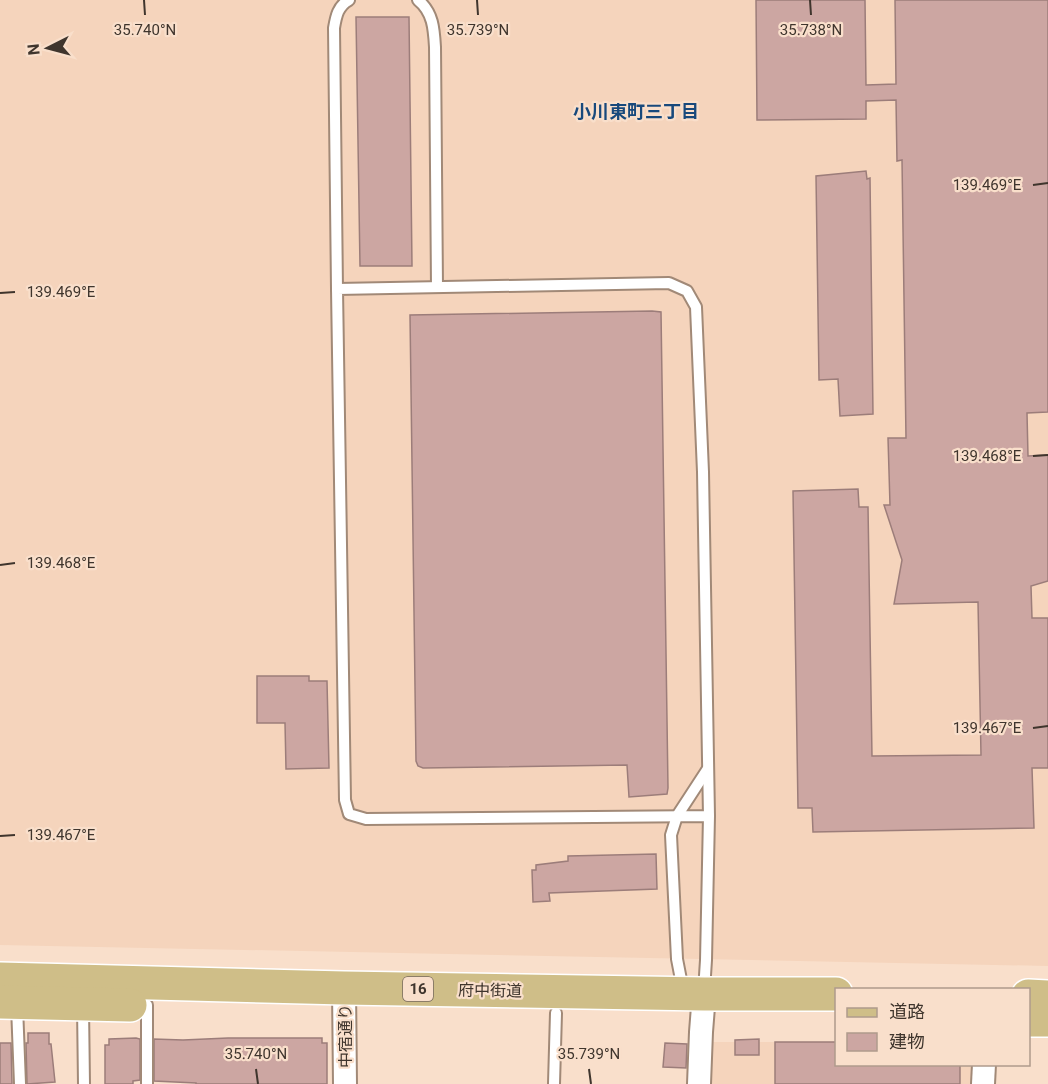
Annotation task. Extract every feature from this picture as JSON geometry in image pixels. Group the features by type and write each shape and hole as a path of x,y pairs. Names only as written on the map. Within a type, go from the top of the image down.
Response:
{"main road":[{"name":"府中街道","path":"6,995 84,1004 147,1005 345,998 556,1013 697,1009 835,994"},
{"name":"府中街道","path":"6,995 345,998 697,1009 835,1016"},
{"path":"1030,996 1048,997"},
{"path":"1030,1020 1048,1020"}],"street":[{"name":"中宿通り","path":"345,998 345,1084"},
{"path":"697,1009 699,1084"},
{"path":"983,1084 984,1066"}],"lane":[{"path":"349,0 336,14 334,28 345,800 349,814 366,819 709,816"},
{"path":"418,0 429,13 434,25 437,287"},
{"path":"337,289 669,283 687,291 696,306 703,472 709,816 706,960 697,1009"},
{"path":"697,1009 677,959 671,835 677,816 707,770"},
{"path":"6,995 20,1084"},
{"path":"84,1004 84,1084"},
{"path":"147,1005 147,1084"},
{"path":"554,1084 556,1013"}],"shaded area":[{"path":"0,0 1048,0 1048,966 0,945"},
{"path":"709,1042 835,1042 835,1066 976,1066 975,1084 707,1084"}],"building":[{"path":"756,0 865,0 866,85 896,84 895,0 1048,0 1048,412 1027,413 1028,456 1048,455 1048,581 1031,586 1032,618 1048,618 1048,768 1032,768 1034,828 813,832 812,808 798,808 793,491 858,489 859,507 868,507 872,756 981,755 978,602 894,604 902,560 884,505 890,505 888,438 906,438 902,160 897,161 896,100 866,101 866,119 757,120"},
{"path":"356,17 409,17 412,266 360,266"},
{"path":"866,171 867,179 870,178 873,414 840,416 838,379 819,380 816,176"},
{"path":"661,312 667,794 629,797 627,765 423,768 418,766 416,761 410,315"},
{"path":"257,676 309,676 309,681 327,681 329,768 286,769 285,723 257,723"},
{"path":"656,854 657,889 549,893 550,901 533,902 532,870 536,870 536,865 568,861 568,856"},
{"path":"28,1033 49,1033 55,1082 27,1084 26,1043 28,1043"},
{"path":"322,1038 322,1043 327,1043 327,1084 196,1084 154,1081 154,1039"},
{"path":"109,1039 140,1039 140,1080 133,1081 133,1084 105,1084 105,1045 109,1045"},
{"path":"759,1039 759,1055 735,1055 735,1040"},
{"path":"775,1042 835,1042 835,1066 960,1066 960,1084 775,1084"},
{"path":"0,1043 11,1043 12,1084 0,1084"},
{"path":"665,1043 687,1044 686,1068 663,1067"}],"district":[{"name":"小川東町三丁目","path":"636,112"}]}
